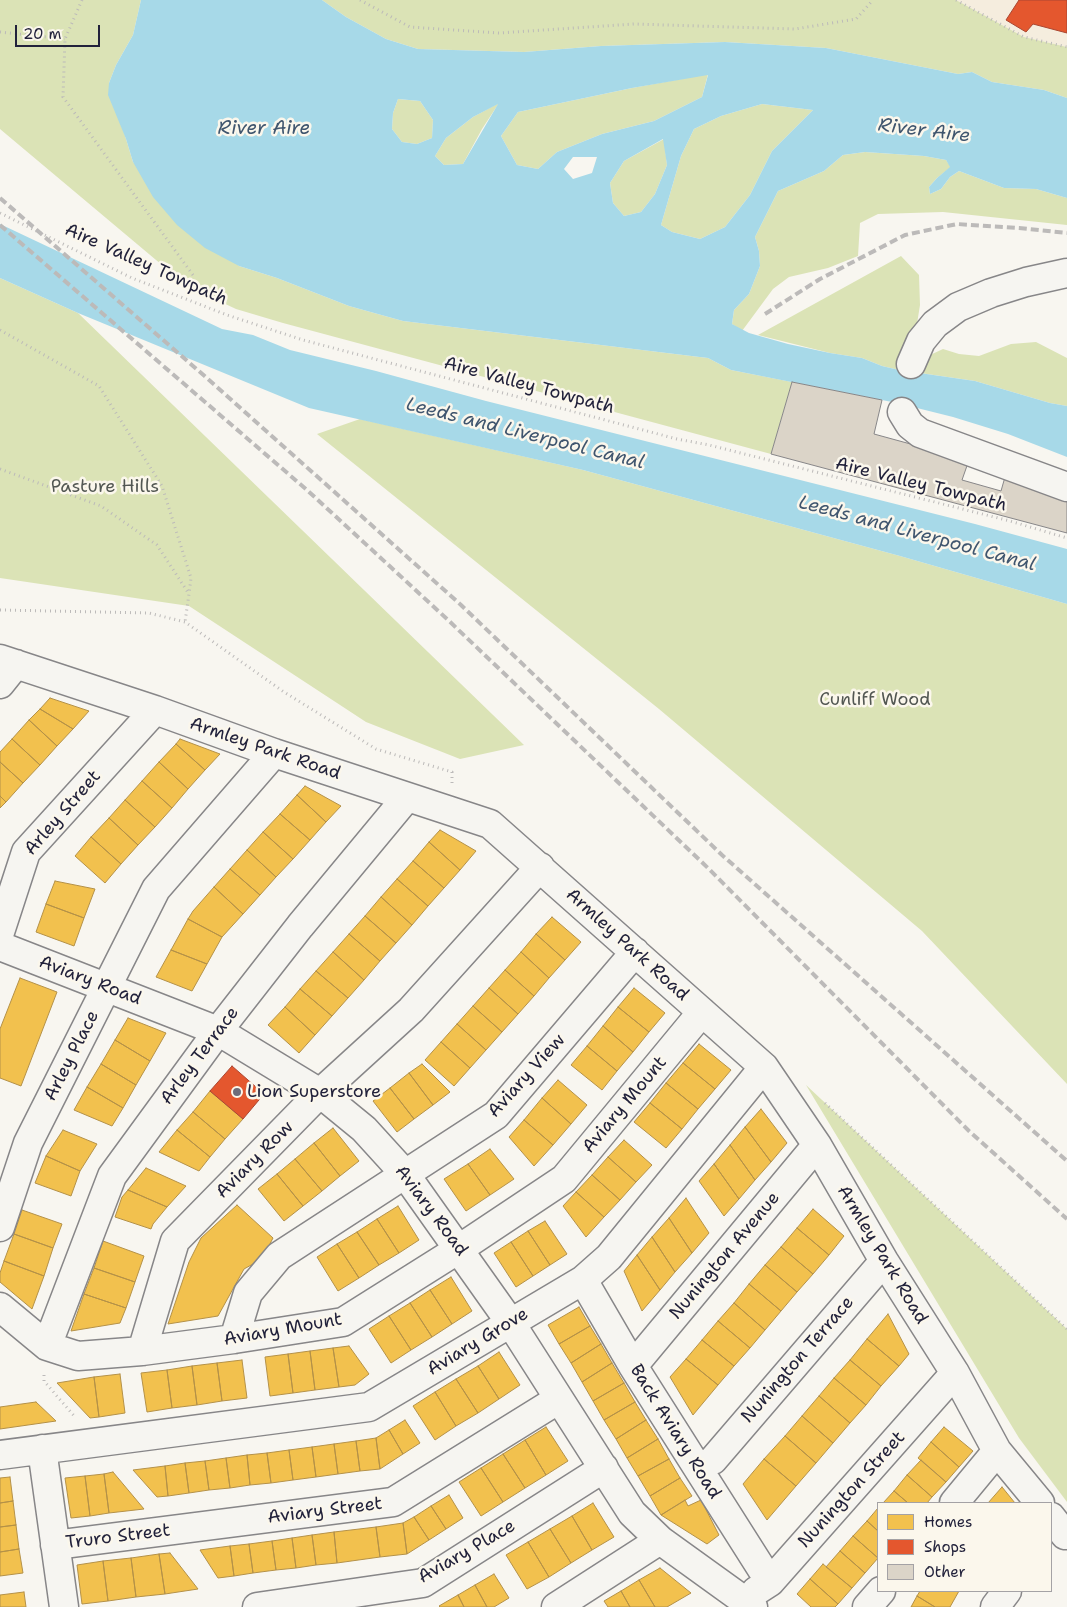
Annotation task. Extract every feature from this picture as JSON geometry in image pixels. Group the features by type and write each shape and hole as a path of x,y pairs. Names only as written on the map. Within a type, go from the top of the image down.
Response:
{"street":[{"path":"911,364 921,341 935,324 958,307 991,293 1026,282 1067,273"},
{"path":"902,412 910,425 920,432 1067,487"},
{"name":"Armley Park Road","path":"5,669 154,710 274,753 490,824 764,1067 817,1145 884,1261 955,1373 998,1452 1039,1502"},
{"name":"Arley Street","path":"0,932 26,852 154,710"},
{"name":"Arley Place","path":"0,1227 28,1143 156,888 274,753"},
{"name":"Arley Terrace","path":"47,1346 112,1176 218,1031 300,926 406,797"},
{"name":"Aviary Row","path":"142,1351 175,1241 320,1093 411,1010 540,867"},
{"name":"Aviary Road","path":"0,946 107,986 218,1031 320,1093 364,1129 405,1174 510,1322 632,1513 660,1540 742,1604"},
{"name":"Aviary View","path":"234,1339 248,1293 279,1256 496,1115 635,952"},
{"name":"Aviary Mount","path":"0,1307 47,1346 78,1356 142,1351 343,1322 459,1249 564,1179 702,1012"},
{"name":"Aviary Grove","path":"0,1455 369,1408 583,1280 609,1257 764,1067"},
{"name":"Nunington Avenue","path":"633,1366 817,1145"},
{"name":"Nunington Terrace","path":"713,1460 884,1261"},
{"name":"Back Aviary Road","path":"583,1280 633,1366 770,1582"},
{"name":"Nunington Street","path":"742,1604 770,1582 955,1373"},
{"name":"Aviary Street","path":"182,1530 393,1502 559,1399"},
{"path":"42,1449 64,1607"},
{"path":"955,1502 998,1452"},
{"name":"Aviary Place","path":"257,1607 423,1583 604,1468"},
{"name":"Truro Street","path":"55,1545 182,1530"},
{"path":"556,1607 660,1540"},
{"path":"867,1607 880,1592"},
{"path":"995,1607 1006,1592"}],"path":[{"path":"82,0 65,39 64,97 193,275"},
{"path":"360,0 410,27 499,33 634,24 795,29 856,19 872,0"},
{"path":"956,0 1024,37 1067,47"},
{"path":"0,32 65,39"},
{"name":"Aire Valley Towpath","path":"0,213 132,278 227,315 303,340 677,439 906,495 1067,538"},
{"path":"0,330 99,386 162,486 191,578 184,622"},
{"path":"0,469 101,506 157,545 189,594"},
{"path":"0,610 149,614 184,622 284,692 376,749 452,772 453,811"},
{"path":"820,1098 1067,1329"},
{"path":"47,1346 44,1381 96,1442"}],"shaded area":[{"path":"956,0 1067,0 1067,47 1024,37"}],"green space":[{"path":"0,0 141,0 133,35 116,65 109,83 133,162 239,266 277,278 349,306 403,321 708,358 731,370 792,382 771,454 283,323 236,309 187,286 0,129"},
{"path":"322,0 956,0 1024,37 1067,47 1067,98 1044,90 992,82 972,72 958,74 826,48 725,42 601,46 524,52 418,49 386,39 346,17"},
{"path":"708,74 702,97 654,121 602,134 557,152 538,169 517,165 501,136 518,112"},
{"path":"398,99 420,101 433,120 432,138 417,144 402,142 392,129 393,113"},
{"path":"499,103 463,164 444,165 435,156 446,138 473,117"},
{"path":"762,104 813,110 772,151 750,195 725,227 700,239 672,232 661,225 681,156 694,129 721,116"},
{"path":"664,139 667,165 655,194 641,212 624,216 613,203 610,183 624,161"},
{"path":"865,152 924,156 946,160 951,167 929,187 930,194 941,189 950,177 959,171 1004,188 1036,189 1067,198 1067,225 943,212 878,214 860,223 858,256 828,268 789,277 773,289 742,331 732,324 734,310 749,294 760,266 759,251 755,237 778,191 824,171 843,155"},
{"path":"901,256 919,275 920,305 916,330 899,370 862,358 830,353 758,335"},
{"name":"Pasture Hills","path":"0,278 78,313 524,745 460,759 366,722 189,606 0,578"},
{"path":"1036,342 1067,358 1067,406 1050,403 975,381 920,373 928,356 943,349 959,354 979,356 1011,344"},
{"name":"Cunliff Wood","path":"360,419 583,470 900,556 1067,604 1067,1084 922,931 659,709 317,434"},
{"path":"806,1085 1067,1329 1067,1502 1019,1438"}],"water":[{"name":"River Aire","path":"141,0 322,0 346,17 386,39 418,49 524,52 601,46 725,42 826,48 958,74 972,72 992,82 1044,90 1067,98 1067,198 1036,189 1004,188 959,171 950,177 941,189 930,194 929,187 950,167 946,160 924,156 865,152 843,155 824,171 778,191 755,237 759,251 760,266 749,294 734,310 732,324 749,333 788,344 862,358 899,370 975,381 1050,403 1067,406 1067,457 1008,434 953,417 897,403 731,370 708,358 403,321 349,306 277,278 239,266 205,248 177,225 153,197 133,162 108,95 109,83 116,65 133,35","holes":["708,75 702,97 654,121 602,134 557,152 538,169 517,165 501,136 518,112 632,88","398,99 420,101 433,120 432,138 417,144 402,142 392,129 393,113","498,104 463,164 444,165 435,156 446,138 473,117","762,104 813,110 772,151 750,195 725,227 700,239 672,232 661,225 681,156 694,129 721,116","663,139 667,165 655,194 641,212 624,216 613,203 610,183 624,161","573,157 597,157 592,173 573,179 564,169"]},
{"name":"Leeds and Liverpool Canal","path":"0,224 222,329 253,335 290,350 1067,549 1067,604 900,556 583,470 309,408 78,313 0,278"}],"building: Homes":[{"path":"50,698 89,711 73,729 40,709"},
{"path":"40,709 73,729 57,746 29,720"},
{"path":"29,720 57,746 40,765 12,739"},
{"path":"12,739 40,765 23,783 0,762 0,752"},
{"path":"180,739 220,754 205,770 176,744"},
{"path":"176,744 205,770 188,789 159,762"},
{"path":"0,762 23,783 6,802 0,796"},
{"path":"159,762 188,789 172,808 142,781"},
{"path":"142,781 172,808 155,827 125,800"},
{"path":"305,786 341,806 326,822 297,795"},
{"path":"297,795 326,822 310,840 280,814"},
{"path":"0,796 6,802 0,808"},
{"path":"125,800 155,827 138,845 109,818"},
{"path":"280,814 310,840 293,859 263,832"},
{"path":"109,818 138,845 121,864 91,837"},
{"path":"440,830 476,851 460,870 429,842"},
{"path":"263,832 293,859 276,877 247,850"},
{"path":"91,837 121,864 105,883 75,856"},
{"path":"429,842 460,870 444,888 413,861"},
{"path":"247,850 276,877 260,895 230,869"},
{"path":"413,861 444,888 428,906 397,879"},
{"path":"230,869 260,895 243,914 214,887"},
{"path":"397,879 428,906 412,925 381,897"},
{"path":"55,881 95,889 84,918 46,904"},
{"path":"214,887 243,914 222,937 188,919"},
{"path":"381,897 412,925 396,943 365,916"},
{"path":"46,904 84,918 74,946 36,932"},
{"path":"365,916 396,943 380,961 349,934"},
{"path":"552,917 581,942 565,960 536,934"},
{"path":"188,919 222,937 207,964 171,950"},
{"path":"349,934 380,961 364,980 333,952"},
{"path":"536,934 565,960 549,978 521,952"},
{"path":"171,950 207,964 192,991 156,977"},
{"path":"333,952 364,980 348,998 316,971"},
{"path":"521,952 549,978 534,996 505,970"},
{"path":"505,970 534,996 518,1014 489,988"},
{"path":"316,971 348,998 332,1016 300,989"},
{"path":"20,978 57,992 21,1086 0,1078 0,1029"},
{"path":"489,988 518,1014 502,1032 473,1006"},
{"path":"634,988 665,1013 649,1032 618,1007"},
{"path":"300,989 332,1016 315,1035 285,1007"},
{"path":"473,1006 502,1032 486,1050 457,1024"},
{"path":"285,1007 315,1035 299,1053 268,1025"},
{"path":"618,1007 649,1032 633,1052 603,1026"},
{"path":"128,1018 166,1033 150,1061 115,1040"},
{"path":"457,1024 486,1050 470,1068 441,1042"},
{"path":"603,1026 633,1052 617,1071 587,1046"},
{"path":"115,1040 150,1061 136,1085 101,1064"},
{"path":"441,1042 470,1068 454,1086 425,1060"},
{"path":"699,1044 731,1070 715,1089 683,1063"},
{"path":"587,1046 617,1071 602,1090 571,1065"},
{"path":"683,1063 715,1089 698,1109 666,1083"},
{"path":"101,1064 136,1085 123,1108 87,1087"},
{"path":"422,1064 450,1092 433,1105 409,1073"},
{"path":"409,1073 433,1105 414,1119 390,1088"},
{"path":"558,1080 587,1105 571,1124 542,1098"},
{"path":"666,1083 698,1109 682,1129 650,1103"},
{"path":"87,1087 123,1108 112,1126 74,1110"},
{"path":"390,1088 414,1119 397,1132 373,1101"},
{"path":"210,1091 243,1119 225,1139 193,1112"},
{"path":"542,1098 571,1124 553,1145 524,1120"},
{"path":"650,1103 682,1129 666,1148 634,1122"},
{"path":"761,1109 787,1143 771,1162 745,1127"},
{"path":"193,1112 225,1139 210,1157 177,1130"},
{"path":"524,1120 553,1145 534,1166 509,1137"},
{"path":"745,1127 771,1162 755,1180 730,1145"},
{"path":"333,1128 359,1161 340,1176 314,1143"},
{"path":"63,1130 97,1144 80,1171 46,1156"},
{"path":"177,1130 210,1157 199,1171 159,1152"},
{"path":"624,1140 652,1165 636,1182 608,1157"},
{"path":"314,1143 340,1176 322,1191 295,1159"},
{"path":"730,1145 755,1180 739,1199 714,1164"},
{"path":"490,1149 514,1179 490,1195 468,1164"},
{"path":"46,1156 80,1171 71,1196 35,1183"},
{"path":"608,1157 636,1182 620,1200 592,1175"},
{"path":"295,1159 322,1191 303,1206 277,1174"},
{"path":"468,1164 490,1195 466,1211 444,1179"},
{"path":"714,1164 739,1199 724,1216 699,1181"},
{"path":"146,1168 186,1186 167,1207 128,1190"},
{"path":"277,1174 303,1206 284,1221 258,1189"},
{"path":"592,1175 620,1200 604,1217 576,1192"},
{"path":"128,1190 167,1207 151,1229 115,1217 122,1197"},
{"path":"576,1192 604,1217 586,1237 563,1206"},
{"path":"686,1198 709,1233 692,1253 669,1218"},
{"path":"237,1205 273,1238 262,1259 244,1269 218,1316 168,1324 189,1262 201,1238"},
{"path":"398,1206 419,1240 399,1253 377,1219"},
{"path":"813,1209 844,1236 829,1255 797,1228"},
{"path":"22,1210 62,1224 53,1248 14,1234"},
{"path":"669,1218 692,1253 675,1272 652,1237"},
{"path":"377,1219 399,1253 379,1265 357,1232"},
{"path":"545,1221 567,1254 550,1265 528,1231"},
{"path":"797,1228 829,1255 813,1274 781,1247"},
{"path":"528,1231 550,1265 533,1276 511,1242"},
{"path":"357,1232 379,1265 359,1278 337,1244"},
{"path":"14,1234 53,1248 44,1276 4,1261"},
{"path":"652,1237 675,1272 660,1290 637,1255"},
{"path":"103,1241 144,1256 135,1282 94,1268"},
{"path":"511,1242 533,1276 516,1287 494,1253"},
{"path":"337,1244 359,1278 338,1291 317,1257"},
{"path":"781,1247 813,1274 797,1292 765,1265"},
{"path":"637,1255 660,1290 642,1311 624,1271"},
{"path":"4,1261 44,1276 32,1309 0,1282 0,1273"},
{"path":"765,1265 797,1292 781,1311 749,1284"},
{"path":"94,1268 135,1282 126,1308 84,1294"},
{"path":"451,1277 472,1311 452,1324 430,1290"},
{"path":"749,1284 781,1311 765,1330 734,1303"},
{"path":"430,1290 452,1324 432,1337 410,1303"},
{"path":"84,1294 126,1308 120,1323 71,1331"},
{"path":"410,1303 432,1337 411,1350 389,1316"},
{"path":"734,1303 765,1330 750,1348 718,1321"},
{"path":"579,1307 590,1326 559,1344 548,1325"},
{"path":"888,1314 909,1354 899,1366 867,1339"},
{"path":"389,1316 411,1350 391,1363 369,1329"},
{"path":"718,1321 750,1348 734,1366 702,1340"},
{"path":"590,1326 601,1344 571,1363 559,1344"},
{"path":"867,1339 899,1366 881,1386 850,1360"},
{"path":"702,1340 734,1366 718,1385 686,1359"},
{"path":"601,1344 612,1363 582,1382 571,1363"},
{"path":"349,1346 369,1374 355,1385 339,1387 333,1348"},
{"path":"333,1348 339,1387 315,1390 310,1351"},
{"path":"310,1351 315,1390 293,1393 288,1354"},
{"path":"499,1352 520,1385 499,1399 478,1366"},
{"path":"288,1354 293,1393 270,1396 265,1357"},
{"path":"686,1359 718,1385 693,1415 670,1377"},
{"path":"242,1360 247,1398 222,1401 217,1363"},
{"path":"850,1360 881,1386 866,1405 834,1378"},
{"path":"217,1363 222,1401 197,1405 192,1366"},
{"path":"612,1363 624,1383 593,1401 582,1382"},
{"path":"192,1366 197,1405 172,1408 167,1370"},
{"path":"478,1366 499,1399 478,1413 456,1379"},
{"path":"167,1370 172,1408 147,1412 141,1373"},
{"path":"120,1374 125,1413 99,1417 94,1377"},
{"path":"94,1377 99,1417 90,1418 57,1383"},
{"path":"834,1378 866,1405 850,1423 819,1396"},
{"path":"456,1379 478,1413 456,1426 435,1392"},
{"path":"624,1383 635,1402 604,1420 593,1401"},
{"path":"435,1392 456,1426 435,1440 413,1406"},
{"path":"819,1396 850,1423 833,1443 802,1416"},
{"path":"36,1402 56,1421 0,1429 0,1407"},
{"path":"635,1402 646,1420 616,1439 604,1420"},
{"path":"802,1416 833,1443 816,1463 785,1436"},
{"path":"405,1420 420,1443 403,1454 389,1430"},
{"path":"646,1420 658,1439 627,1458 616,1439"},
{"path":"546,1427 568,1461 546,1475 525,1440"},
{"path":"944,1427 973,1451 959,1467 931,1442"},
{"path":"389,1430 403,1454 380,1469 376,1438"},
{"path":"785,1436 816,1463 796,1486 764,1459"},
{"path":"376,1438 380,1469 360,1471 356,1441"},
{"path":"658,1439 669,1459 638,1476 627,1458"},
{"path":"525,1440 546,1475 525,1488 503,1454"},
{"path":"356,1441 360,1471 338,1474 334,1444"},
{"path":"931,1442 959,1467 946,1482 918,1458"},
{"path":"334,1444 338,1474 316,1477 312,1447"},
{"path":"312,1447 316,1477 293,1480 289,1450"},
{"path":"289,1450 293,1480 271,1483 267,1453"},
{"path":"267,1453 271,1483 250,1485 247,1455"},
{"path":"503,1454 525,1488 503,1502 481,1468"},
{"path":"247,1455 250,1485 230,1488 226,1458"},
{"path":"226,1458 230,1488 209,1490 205,1461"},
{"path":"669,1459 680,1478 650,1496 638,1476"},
{"path":"764,1459 796,1486 767,1520 743,1484"},
{"path":"921,1460 946,1482 932,1497 907,1475"},
{"path":"205,1461 209,1490 189,1493 185,1463"},
{"path":"185,1463 189,1493 168,1496 165,1466"},
{"path":"165,1466 168,1496 157,1497 133,1470"},
{"path":"481,1468 503,1502 481,1516 459,1482"},
{"path":"113,1472 144,1509 109,1513 104,1474"},
{"path":"104,1474 109,1513 90,1516 85,1476"},
{"path":"907,1475 932,1497 928,1502 907,1502 894,1491"},
{"path":"85,1476 90,1516 71,1518 65,1478"},
{"path":"10,1477 13,1501 0,1503 0,1478"},
{"path":"680,1478 692,1496 661,1515 650,1496"},
{"path":"1002,1487 1014,1502 989,1502"},
{"path":"894,1491 907,1502 884,1502"},
{"path":"449,1495 463,1518 446,1529 431,1506"},
{"path":"685,1500 688,1506 701,1500 719,1535 707,1544 661,1515"},
{"path":"13,1501 16,1525 0,1527 0,1503"},
{"path":"593,1503 614,1537 592,1550 572,1516"},
{"path":"431,1506 446,1529 429,1540 414,1517"},
{"path":"877,1509 877,1530 867,1521"},
{"path":"572,1516 592,1550 571,1563 550,1529"},
{"path":"414,1517 429,1540 407,1554 403,1523"},
{"path":"867,1521 877,1530 877,1557 853,1536"},
{"path":"403,1523 407,1554 380,1557 376,1527"},
{"path":"16,1525 19,1549 0,1552 0,1527"},
{"path":"376,1527 380,1557 337,1563 334,1532"},
{"path":"550,1529 571,1563 549,1577 528,1542"},
{"path":"334,1532 337,1563 316,1565 312,1535"},
{"path":"312,1535 316,1565 296,1568 292,1538"},
{"path":"853,1536 877,1559 865,1573 840,1551"},
{"path":"292,1538 296,1568 276,1570 272,1541"},
{"path":"272,1541 276,1570 253,1573 249,1544"},
{"path":"528,1542 549,1577 527,1589 506,1555"},
{"path":"249,1544 253,1573 234,1576 230,1546"},
{"path":"230,1546 234,1576 218,1578 200,1550"},
{"path":"19,1549 23,1573 0,1576 0,1552"},
{"path":"840,1551 865,1573 852,1588 826,1567"},
{"path":"170,1553 198,1589 165,1594 159,1554"},
{"path":"159,1554 165,1594 136,1597 131,1558"},
{"path":"131,1558 136,1597 108,1601 103,1561"},
{"path":"103,1561 108,1601 82,1604 77,1565"},
{"path":"823,1564 852,1588 838,1604 810,1579"},
{"path":"660,1568 691,1593 667,1607 655,1607 639,1580"},
{"path":"494,1574 509,1598 494,1607 487,1607 475,1585"},
{"path":"810,1579 838,1604 835,1607 811,1607 797,1594"},
{"path":"639,1580 655,1607 630,1607 621,1591"},
{"path":"475,1585 487,1607 464,1607 458,1595"},
{"path":"621,1591 630,1607 608,1607 604,1601"},
{"path":"24,1592 26,1607 0,1607 0,1595"},
{"path":"919,1592 958,1592 950,1607 935,1607 917,1596"},
{"path":"458,1595 464,1607 439,1606"},
{"path":"917,1596 935,1607 911,1607"}],"building: Shops":[{"path":"1019,0 1067,0 1067,33 1033,24 1026,32 1006,20"},
{"name":"Lion Superstore","path":"232,1066 264,1094 243,1119 210,1091"}],"building: Other":[{"path":"792,382 882,400 874,434 969,460 962,480 1001,491 1005,477 1067,499 1067,533 771,454"}],"railway":[{"path":"0,198 208,379 461,605 722,855 1067,1161"},
{"path":"765,314 820,279 905,235 957,224 1067,233"},
{"path":"0,225 307,490 447,619 709,869 969,1131 1067,1219"}],"place":[{"name":"Lion Superstore","path":"237,1092"}]}
